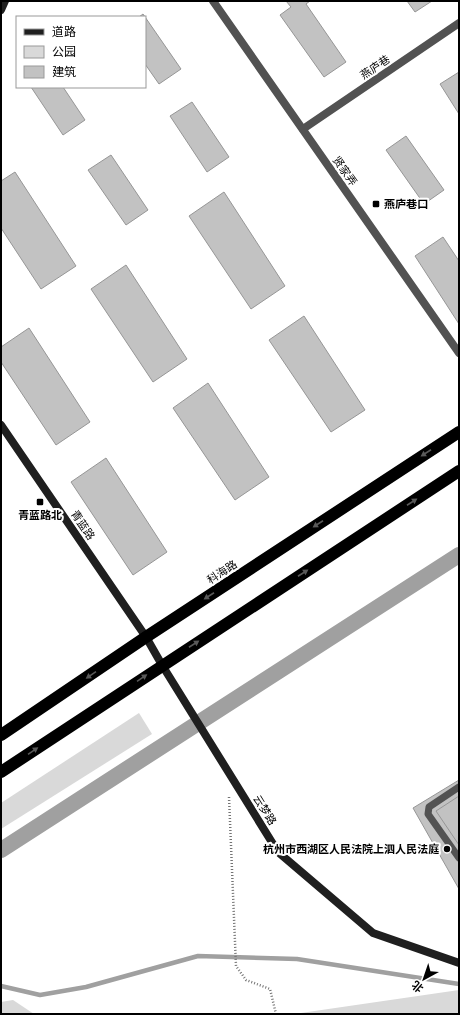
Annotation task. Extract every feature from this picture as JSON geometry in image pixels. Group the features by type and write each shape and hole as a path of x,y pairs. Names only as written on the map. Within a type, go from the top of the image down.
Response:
{"highway":[{"name":"科海路","path":"1,735 146,637 459,432"},
{"path":"1,772 459,471"}],"street":[{"path":"1,10 5,1"},
{"name":"贤家弄","path":"213,1 459,353"},
{"name":"燕庐巷","path":"303,129 459,23"},
{"name":"青蓝路","path":"1,425 146,637"},
{"name":"云梦路","path":"146,637 180,695 278,852 373,933 459,962"}],"lane":[{"path":"459,787 429,807 428,814 459,858"}],"path":[{"path":"229,793 236,966 246,980 270,989 276,1014"}],"green space":[{"path":"139,713 152,734 1,829 1,803"},
{"path":"459,990 459,1014 294,1014"},
{"path":"13,1000 34,1014 1,1014 1,1002"}],"building":[{"path":"286,1 310,1 306,4 346,62 324,77 280,15 291,7"},
{"path":"407,1 432,1 415,12"},
{"path":"146,18 181,69 159,84 146,65"},
{"path":"459,72 459,114 440,84"},
{"path":"32,88 64,88 85,120 63,135"},
{"path":"192,102 229,157 207,172 170,116"},
{"path":"406,136 444,190 424,204 386,150"},
{"path":"111,155 148,210 126,225 88,170"},
{"path":"15,172 76,266 41,289 1,228 1,181"},
{"path":"224,192 285,286 251,309 189,216"},
{"path":"443,237 459,261 459,324 415,256"},
{"path":"126,265 187,359 153,382 91,289"},
{"path":"304,316 365,410 331,432 269,340"},
{"path":"29,328 90,422 56,445 1,362 1,347"},
{"path":"208,383 269,477 235,500 173,408"},
{"path":"106,458 167,552 133,575 71,482"},
{"name":"杭州市西湖区人民法院上泗人民法庭","path":"459,780 459,889 413,808"},
{"path":"459,796 459,845 436,811"}],"waterway":[{"path":"1,850 459,555"},
{"path":"1,986 40,995 86,987 198,956 297,959 459,984"}],"place":[{"name":"燕庐巷口","path":"376,204"},
{"name":"青蓝路北","path":"40,502"},
{"name":"杭州市西湖区人民法院上泗人民法庭","path":"447,849"}]}
